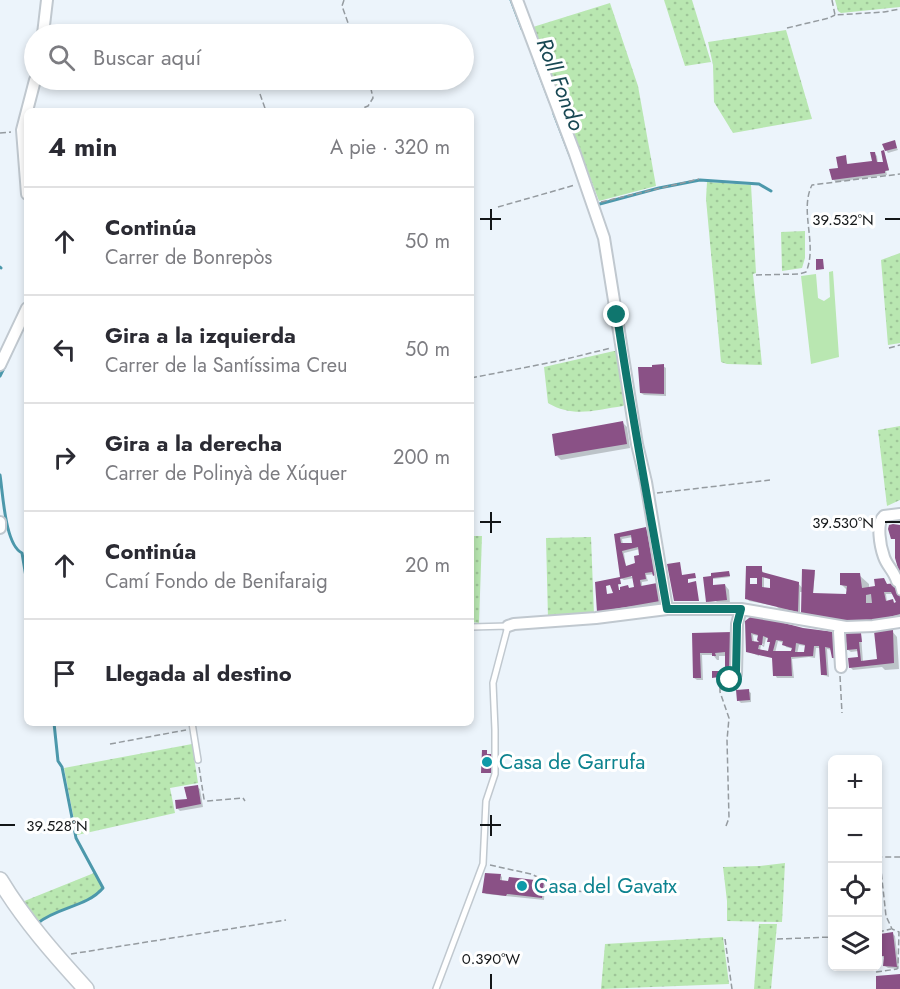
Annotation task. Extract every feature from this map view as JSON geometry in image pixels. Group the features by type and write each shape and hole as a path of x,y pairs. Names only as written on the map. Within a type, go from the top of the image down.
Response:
{"street":[{"path":"44,24 47,0"},
{"path":"517,0 604,238 637,444 648,494 667,609"},
{"path":"28,108 32,90"},
{"path":"24,122 22,130 24,156"},
{"path":"0,365 24,314"},
{"path":"899,587 894,571 883,556 879,523 886,515 900,514"},
{"path":"0,522 0,528"},
{"path":"508,626 667,609 741,609 840,627 900,624"},
{"path":"736,674 737,624 741,609"},
{"path":"839,632 842,667"},
{"path":"0,880 15,904 86,989"}],"lane":[{"path":"436,989 483,864 486,801 495,774 493,683 508,626 474,627"},
{"path":"193,726 198,760"}],"path":[{"path":"344,0 342,6 348,24"},
{"path":"832,0 835,15"},
{"path":"787,28 835,15 900,9"},
{"path":"363,108 368,106 373,98 371,90"},
{"path":"260,94 265,108"},
{"path":"0,133 22,130"},
{"path":"756,275 806,272 809,244 808,193 812,185 900,174"},
{"path":"592,204 699,179"},
{"path":"498,207 585,182"},
{"path":"889,348 900,345"},
{"path":"474,377 621,346"},
{"path":"648,494 770,480"},
{"path":"842,667 840,668 842,713"},
{"path":"726,826 729,818 727,740 729,718 720,686 736,674"},
{"path":"110,744 193,726"},
{"path":"198,760 204,799 208,801 243,798 245,801"},
{"path":"892,929 886,916 879,861 884,856 900,857"},
{"path":"483,864 531,874 566,890 586,892"},
{"path":"59,959 73,952 286,920"},
{"path":"876,972 897,969 898,966 899,932 892,929 882,931"},
{"path":"777,939 828,938"},
{"path":"725,939 732,989"}],"green space":[{"path":"664,0 692,0 711,62 685,66"},
{"path":"835,0 900,0 900,7 841,13 838,11"},
{"path":"610,3 638,86 656,186 599,201 533,27"},
{"path":"786,30 812,119 733,133 714,102 713,65 708,42"},
{"path":"707,182 751,185 756,273 753,274 762,365 721,362 706,199"},
{"path":"805,231 805,258 802,268 782,271 781,232"},
{"path":"900,253 900,343 888,345 881,260"},
{"path":"833,271 839,357 811,364 801,276 816,274 818,298 824,301 830,297 829,272"},
{"path":"617,351 626,403 623,406 575,412 557,408 548,403 544,367"},
{"path":"900,426 900,500 887,506 878,430"},
{"path":"474,536 482,536 479,623 474,622"},
{"path":"591,537 594,615 548,619 546,538"},
{"path":"192,744 198,783 170,788 175,813 77,835 64,768"},
{"path":"785,863 782,922 727,921 723,867"},
{"path":"94,873 103,888 88,899 53,913 37,923 22,902"},
{"path":"759,924 777,924 771,989 754,989"},
{"path":"723,937 729,984 601,989 605,944"}],"building":[{"path":"895,140 897,148 885,151 882,144"},
{"path":"884,150 889,170 885,173 832,180 829,169 838,168 836,157 846,155 847,164 872,161 870,152 875,152 877,162 883,162 881,151"},
{"path":"816,259 823,259 824,269 816,270"},
{"path":"664,364 664,394 640,393 638,367"},
{"path":"623,421 627,444 555,456 552,434"},
{"path":"889,525 900,525 900,575 895,558 895,539 891,539 888,529"},
{"path":"646,527 655,575 653,576 652,572 645,573 646,579 640,580 641,586 657,583 660,601 597,612 595,582 620,577 614,534","holes":["631,535 632,543 621,543 620,537","638,547 639,555 634,556 635,563 626,566 622,551","632,576 634,587 629,588 628,585 620,587 619,590 620,579","610,585 613,593 607,594 606,586"]},
{"path":"680,562 682,575 695,573 696,578 688,579 688,583 696,581 699,601 674,601 667,564"},
{"path":"746,566 762,566 762,572 799,582 798,612 745,599","holes":["762,577 770,579 770,588 762,587","750,578 757,578 757,584 750,584"]},
{"path":"802,569 815,570 813,593 846,594 847,586 840,585 840,573 860,573 862,588 875,586 874,579 884,578 887,584 897,583 900,614 875,621 850,621 814,617 801,613","holes":["884,592 891,592 896,602 894,603 893,599 886,601","871,594 872,603 866,603 866,595"]},
{"path":"729,571 730,576 713,578 713,585 725,584 727,600 706,602 703,577 711,576 711,573"},
{"path":"753,615 803,628 834,632 836,658 832,658 830,648 825,647 827,675 821,675 819,646 814,646 813,656 791,657 792,676 773,676 772,658 746,652 745,621","holes":["751,633 758,635 759,642 752,641","763,636 768,638 767,642 770,642 768,651 758,649 759,645 762,645","776,640 783,641 782,645 792,648 791,651 773,651","796,643 805,645 804,652 795,652"]},
{"path":"893,629 894,663 849,668 848,658 858,657 857,649 847,650 845,633 861,633 862,642 859,642 861,661 877,659 874,631"},
{"path":"732,632 731,675 712,678 712,671 725,671 725,652 715,653 716,656 712,656 712,653 700,653 701,678 693,678 692,633"},
{"path":"749,689 750,700 737,701 736,690"},
{"name":"Casa de Garrufa","path":"482,750 487,750 487,754 493,754 492,773 481,773"},
{"path":"198,785 201,804 176,809 175,800 187,799 184,787"},
{"name":"Casa del Gavatx","path":"485,873 501,874 500,880 508,881 509,877 544,881 542,898 482,893"},
{"path":"893,932 897,967 883,966 882,934"},
{"path":"900,974 900,989 876,989 876,976"}],"waterway":[{"name":"Roll Fondo","path":"511,0 522,29"},
{"name":"Roll Fondo","path":"535,63 550,102"},
{"name":"Roll Fondo","path":"554,114 571,158"},
{"name":"Roll Fondo","path":"596,205 659,188 700,180 759,184 771,191"},
{"path":"0,376 5,366"},
{"path":"0,475 8,530 16,548 22,553 24,565"},
{"path":"39,926 38,923 54,913 89,899 103,888 76,838 62,767 58,761 54,726"}],"place":[{"name":"Casa de Garrufa","path":"487,762"},
{"name":"Casa del Gavatx","path":"522,886"}],"route":[{"path":"617,315 637,444 646,482 667,609 741,609 737,624 736,674 730,680"}]}
